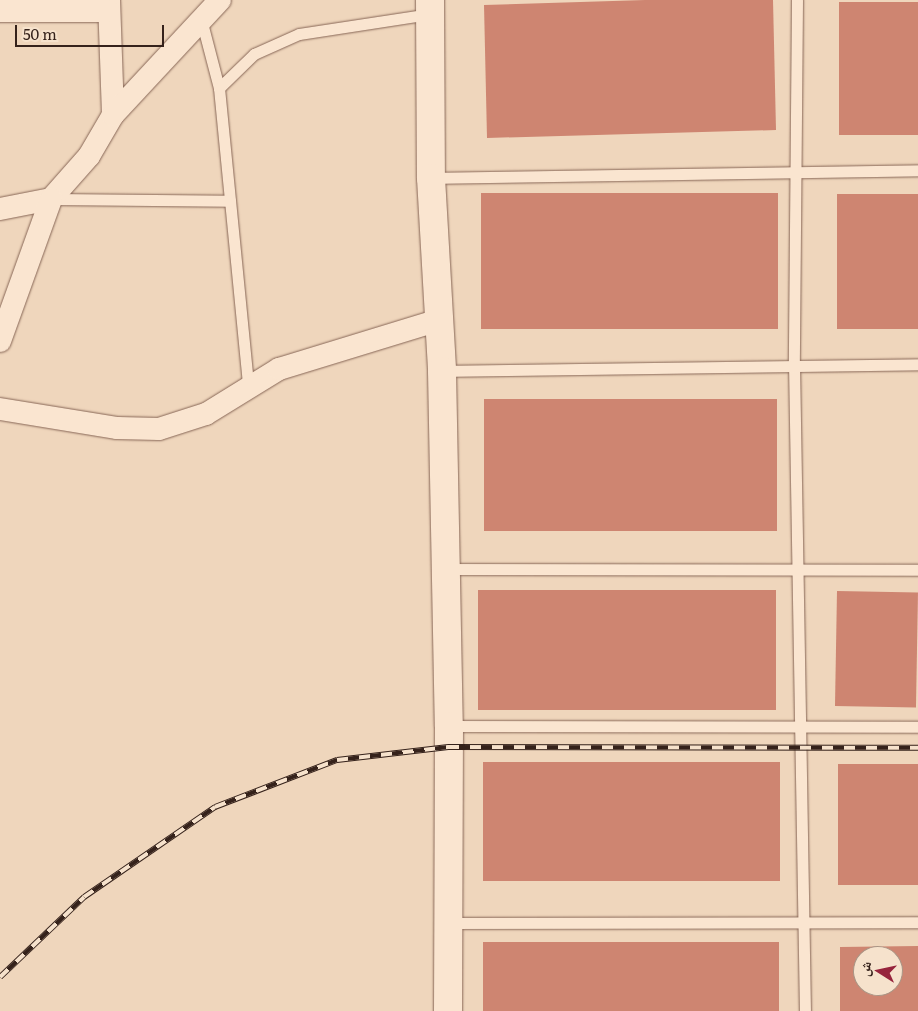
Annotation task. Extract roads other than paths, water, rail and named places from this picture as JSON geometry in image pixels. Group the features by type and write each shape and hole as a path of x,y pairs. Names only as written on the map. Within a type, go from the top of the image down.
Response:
{"street":[{"path":"0,341 51,199 89,156 113,115 200,18 220,0"},
{"path":"0,11 109,5 113,115"},
{"path":"430,7 431,178 436,321 442,371 443,569 448,726 450,924 448,1011"},
{"path":"0,210 51,199"},
{"path":"0,409 117,428 159,429 206,414 248,386 280,369 436,321"}],"lane":[{"path":"797,0 794,363 795,571 805,1011"},
{"path":"219,88 254,54 299,34 430,7"},
{"path":"200,18 219,88 248,386"},
{"path":"431,178 796,169 918,170"},
{"path":"51,199 230,201"},
{"path":"442,371 794,363 918,364"},
{"path":"443,569 918,570"},
{"path":"448,726 918,727"},
{"path":"450,924 918,922"}],"railway":[{"path":"0,977 84,897 215,807 337,760 448,747 918,748"}]}
